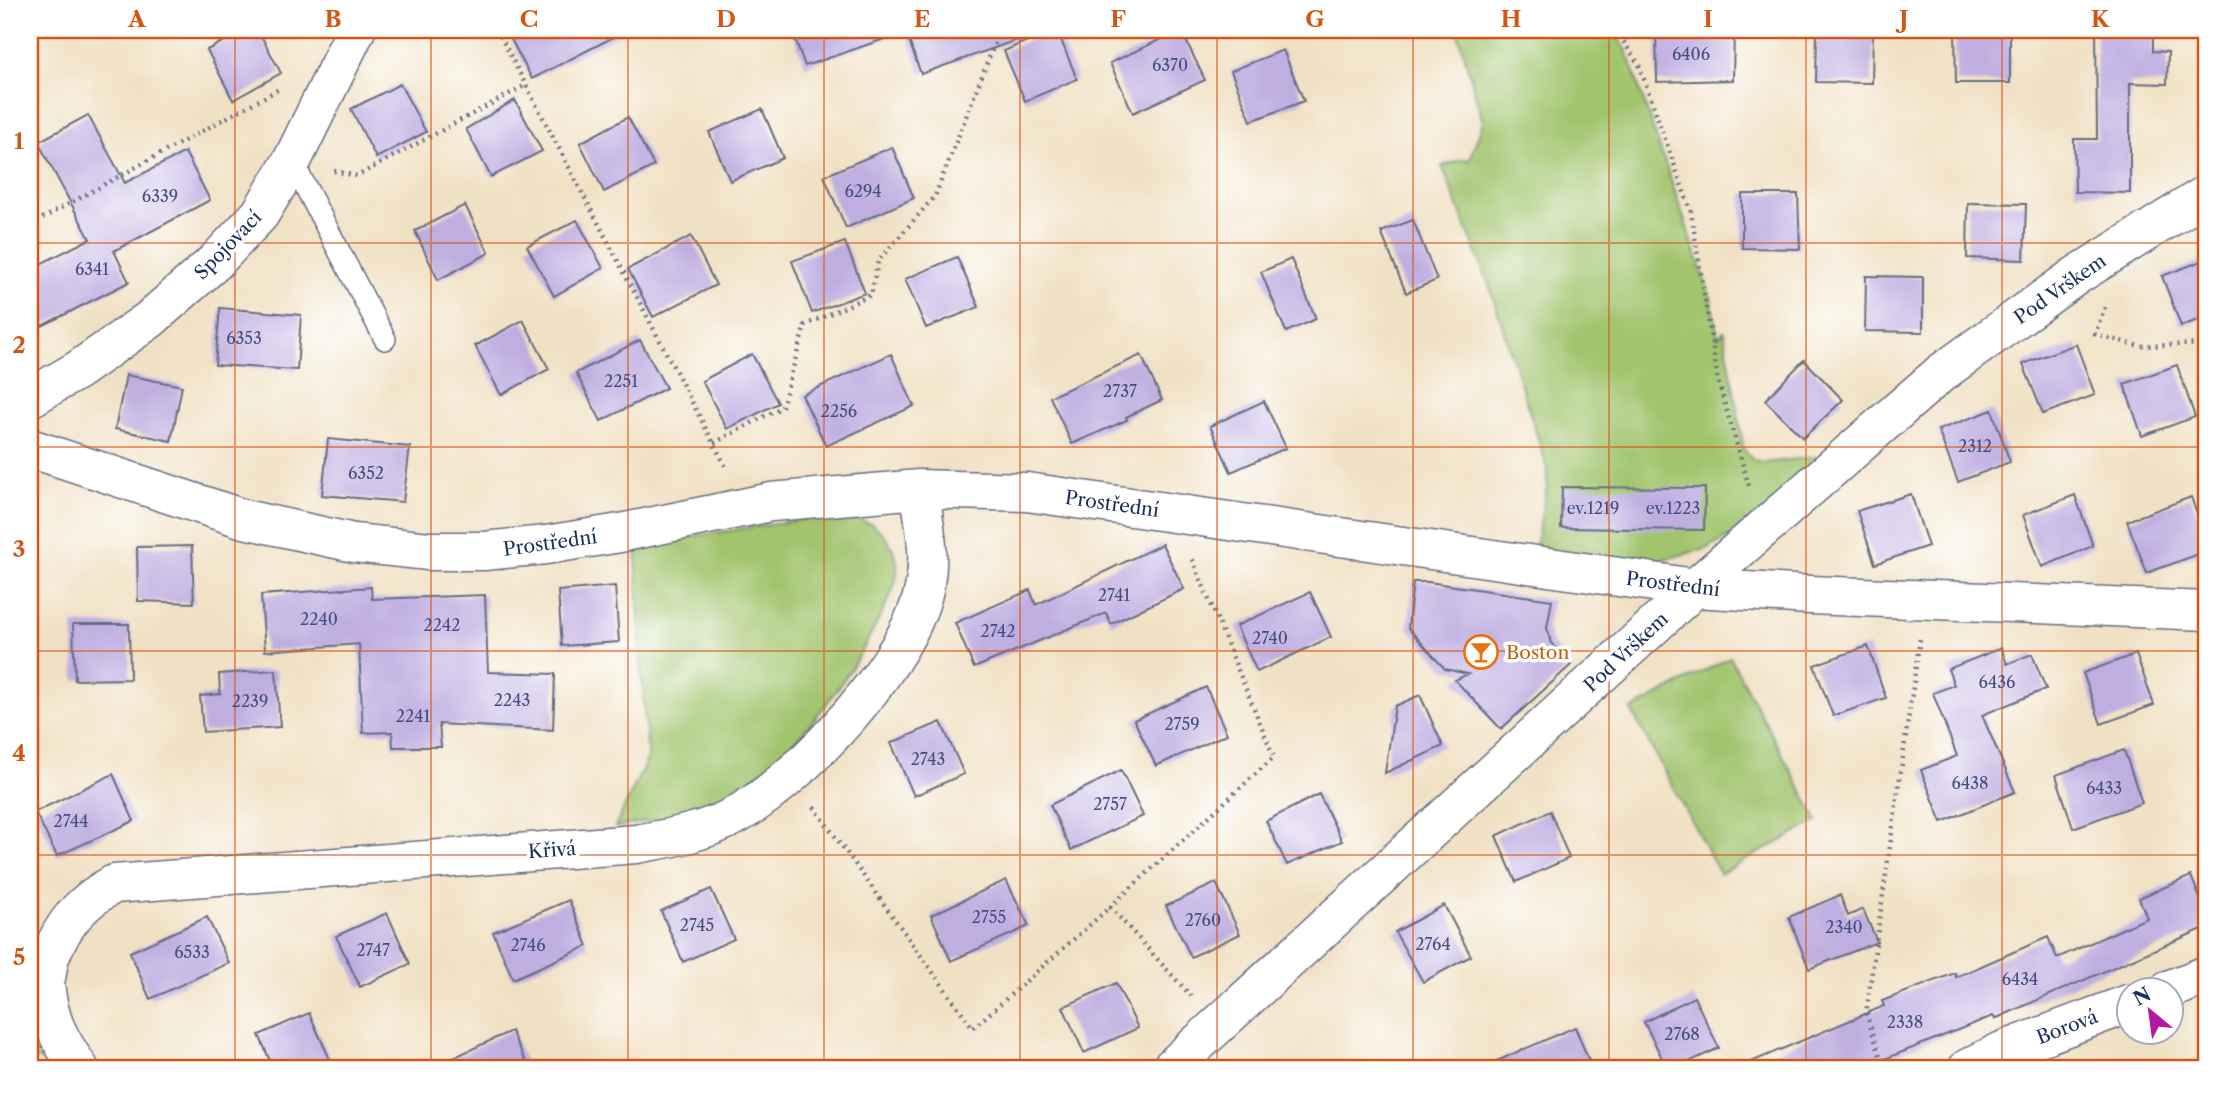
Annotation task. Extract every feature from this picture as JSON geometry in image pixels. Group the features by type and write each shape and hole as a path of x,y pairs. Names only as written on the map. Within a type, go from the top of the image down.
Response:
{"street":[{"name":"Spojovací","path":"30,398 78,370 149,320 215,262 260,214 292,162 356,30"},
{"name":"Pod Vrškem","path":"1171,1068 1695,588 1941,373 2077,275 2207,194"},
{"name":"Prostřední","path":"30,448 244,519 354,543 429,551 484,551 546,545 620,533 771,502 919,489 1027,492 1695,588 2207,611"},
{"name":"Křivá","path":"37,992 56,942 72,915 93,895 114,884 636,844 672,838 737,815 792,776 816,753 862,700 913,621 925,584 926,539 919,489"},
{"path":"2184,983 2207,975"},
{"path":"37,992 62,1044 79,1068"},
{"name":"Borová","path":"1968,1068 2002,1051 2114,1010"}],"lane":[{"path":"292,162 385,339"}],"path":[{"path":"497,30 747,507"},
{"path":"714,443 782,407 805,325 871,295 878,261 935,195 1000,30"},
{"path":"1616,30 1639,65 1691,212 1717,381 1762,529"},
{"path":"30,225 296,80 333,77"},
{"path":"292,162 357,176 526,85"},
{"path":"2129,243 2095,334 2139,346 2207,344"},
{"path":"792,776 974,1028 1274,757 1173,513"},
{"path":"1881,1068 1883,1065 1866,1013 1926,599"},
{"path":"1110,907 1218,1025"}],"green space":[{"path":"1457,30 1611,30 1626,49 1711,298 1718,338 1724,331 1744,450 1753,460 1761,463 1826,456 1744,529 1706,549 1660,560 1614,563 1534,553 1547,487 1547,467 1490,287 1442,166 1466,159 1469,161 1483,122"},
{"path":"819,517 848,518 870,523 885,536 896,560 896,578 891,593 852,666 817,716 789,747 736,791 692,811 615,827 648,758 636,545"},
{"path":"1730,657 1818,821 1720,874 1631,710"},
{"path":"33,1020 51,1064 30,1057 30,1023"}],"building":[{"path":"245,30 258,30 281,73 233,100 207,50"},
{"path":"506,30 627,30 532,79"},
{"path":"792,30 895,30 896,35 805,66"},
{"path":"905,30 1030,30 1031,35 921,74"},
{"path":"1057,30 1077,79 1025,101 1004,51"},
{"path":"1181,30 1205,80 1133,113 1110,63"},
{"path":"1656,30 1734,30 1733,80 1657,82"},
{"path":"1817,30 1873,30 1872,83 1816,82"},
{"path":"1955,30 2010,30 2010,83 1956,83"},
{"path":"2096,30 2153,30 2153,51 2168,52 2167,84 2130,83 2130,193 2075,192 2074,139 2097,139"},
{"path":"1283,50 1304,101 1251,121 1231,71"},
{"path":"400,84 426,132 376,158 351,109"},
{"path":"515,100 542,151 491,177 466,129"},
{"path":"762,109 783,158 730,181 709,132"},
{"path":"88,115 125,183 185,152 210,200 114,251 129,282 30,332 30,269 90,239 38,142"},
{"path":"628,117 654,166 604,192 580,143"},
{"path":"892,147 914,198 846,228 824,176"},
{"path":"1742,194 1798,194 1800,249 1742,248"},
{"path":"1968,203 2026,204 2024,260 1967,258"},
{"path":"465,205 489,253 438,280 415,231"},
{"path":"577,220 603,268 554,296 527,246"},
{"path":"1413,220 1437,280 1406,293 1381,232"},
{"path":"691,236 716,285 653,317 628,269"},
{"path":"845,242 865,293 812,313 792,261"},
{"path":"957,257 979,307 926,328 905,279"},
{"path":"1291,259 1316,319 1286,332 1261,272"},
{"path":"2207,259 2207,317 2181,326 2162,276"},
{"path":"1866,276 1923,277 1923,332 1865,331"},
{"path":"220,308 301,315 297,370 215,365"},
{"path":"523,320 549,369 501,395 475,346"},
{"path":"640,340 666,388 601,421 576,373"},
{"path":"2076,344 2095,395 2043,414 2023,364"},
{"path":"752,354 778,403 727,429 702,381"},
{"path":"891,354 914,406 826,446 802,395"},
{"path":"1141,355 1162,400 1126,417 1127,420 1072,444 1050,397"},
{"path":"1804,360 1843,400 1803,438 1765,400"},
{"path":"2177,365 2195,417 2142,436 2124,384"},
{"path":"126,375 182,386 171,441 115,429"},
{"path":"1264,401 1286,448 1231,472 1210,426"},
{"path":"1992,410 2010,462 1958,482 1938,430"},
{"path":"328,439 410,447 403,502 322,495"},
{"path":"1562,487 1705,488 1704,530 1561,528"},
{"path":"1911,494 1928,546 1875,564 1857,511"},
{"path":"2075,495 2093,546 2042,567 2023,515"},
{"path":"2191,497 2199,520 2207,517 2207,551 2147,573 2127,521"},
{"path":"1162,544 1184,589 1111,624 1106,613 974,668 955,623 1030,590 1036,605"},
{"path":"192,546 194,603 138,601 137,547"},
{"name":"Boston","path":"1413,582 1552,600 1547,628 1552,644 1571,665 1501,729 1455,680 1468,674 1445,669 1408,628"},
{"path":"615,586 619,642 562,646 558,591"},
{"path":"371,587 372,599 485,595 488,672 555,674 553,730 439,724 441,747 393,747 392,732 363,733 359,644 265,651 261,595"},
{"path":"1310,592 1331,637 1257,672 1236,626"},
{"path":"73,624 129,624 130,679 75,680"},
{"path":"1868,646 1886,698 1833,716 1814,665"},
{"path":"2001,648 2007,664 2032,654 2046,689 1982,715 2015,792 1942,822 1921,770 1957,756 1933,693 1954,685 1948,669"},
{"path":"2136,654 2154,705 2101,724 2083,673"},
{"path":"276,670 280,727 203,732 200,696 220,694 219,674"},
{"path":"1206,687 1227,734 1156,766 1134,720"},
{"path":"1420,695 1443,746 1385,773 1395,706"},
{"path":"941,722 964,774 914,796 891,743"},
{"path":"2124,750 2142,803 2073,828 2056,775"},
{"path":"1121,770 1143,816 1071,850 1050,805"},
{"path":"113,774 134,821 57,856 35,812"},
{"path":"1319,794 1342,841 1287,865 1266,821"},
{"path":"1550,811 1569,858 1516,882 1496,836"},
{"path":"2191,876 2207,915 2207,927 1995,1019 1993,1016 1862,1068 1737,1068 1884,1006 1882,1001 1955,973 1956,977 2048,937 2057,958 2147,918 2139,898"},
{"path":"1006,880 1029,926 951,961 931,915"},
{"path":"1216,883 1240,934 1191,957 1166,906"},
{"path":"711,889 734,939 683,962 661,911"},
{"path":"1840,895 1848,916 1863,909 1877,942 1809,969 1789,917"},
{"path":"569,900 588,946 513,979 493,932"},
{"path":"1444,905 1471,956 1423,982 1395,932"},
{"path":"387,913 410,964 360,987 336,936"},
{"path":"207,917 229,963 150,999 130,952"},
{"path":"1116,983 1138,1028 1084,1053 1063,1007"},
{"path":"1694,997 1719,1048 1676,1068 1667,1068 1644,1022"},
{"path":"309,1013 334,1068 273,1068 259,1035"},
{"path":"1575,1027 1592,1068 1481,1068"},
{"path":"511,1031 529,1068 431,1068"}],"place":[{"name":"Boston","path":"1481,652"}]}
